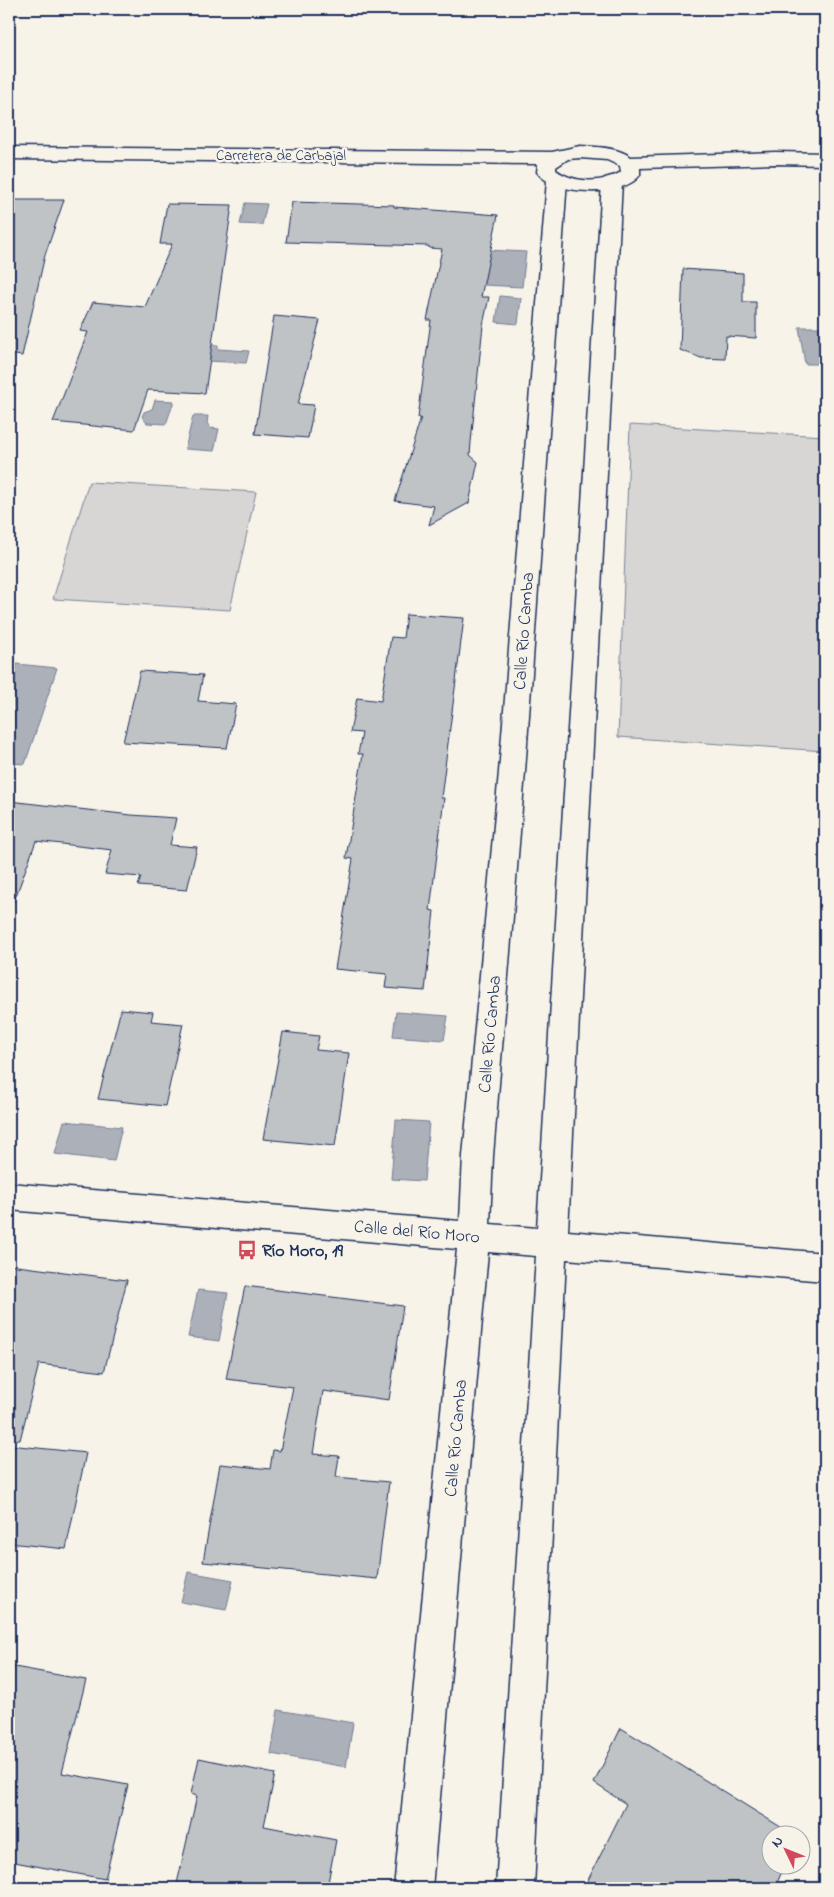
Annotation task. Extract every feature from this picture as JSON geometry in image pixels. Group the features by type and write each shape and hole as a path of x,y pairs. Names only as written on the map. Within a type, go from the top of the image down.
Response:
{"street":[{"name":"Carretera de Carbajal","path":"9,153 555,169"},
{"path":"515,1888 620,172 610,154 596,153 566,153 555,169 567,184 585,185 620,172 775,158 825,159"},
{"name":"Calle Río Camba","path":"414,1888 474,1236 478,1156 514,743 555,169"},
{"name":"Calle del Río Moro","path":"9,1196 825,1268"}],"shaded area":[{"path":"245,203 267,204 262,225 240,224"},
{"path":"488,250 526,252 522,287 484,285"},
{"path":"500,296 521,298 518,324 496,322"},
{"path":"799,327 825,327 825,364 805,364"},
{"path":"211,345 218,345 218,349 249,351 246,363 207,361"},
{"path":"155,400 174,401 166,424 147,423 142,417 144,412 152,409"},
{"path":"193,416 208,416 207,423 210,428 219,429 214,451 185,449"},
{"path":"630,425 825,436 825,751 618,737"},
{"path":"89,482 256,492 230,610 53,599"},
{"path":"17,664 57,668 25,764 9,763 9,689"},
{"path":"396,1012 448,1016 444,1040 393,1036"},
{"path":"396,1120 429,1122 424,1181 391,1179"},
{"path":"64,1121 122,1127 114,1161 55,1154"},
{"path":"198,1290 228,1293 219,1341 188,1337"},
{"path":"188,1572 233,1580 226,1610 181,1602"},
{"path":"278,1710 353,1723 346,1767 271,1754"}],"building":[{"path":"9,200 64,200 45,255 22,356 9,354"},
{"path":"292,202 394,205 394,207 498,215 481,297 489,297 483,325 470,455 478,462 469,503 429,525 434,506 395,501 421,418 418,418 431,320 427,320 442,249 429,248 429,246 286,242"},
{"path":"167,204 232,205 205,393 148,390 134,430 53,422 88,332 80,331 93,302 145,307 172,244 160,244"},
{"path":"683,269 743,273 743,302 756,302 756,338 726,336 725,359 701,358 680,350"},
{"path":"274,316 320,320 298,404 314,405 308,438 255,434"},
{"path":"406,614 464,618 441,798 444,798 430,910 434,911 425,991 385,988 387,974 335,969 353,859 346,858 363,754 358,754 362,733 350,732 357,698 381,701 391,637 403,638"},
{"path":"140,671 203,675 198,701 236,704 227,748 123,742"},
{"path":"9,801 131,815 176,818 170,845 197,847 187,890 138,886 141,877 105,874 112,850 36,841 13,904 9,903"},
{"path":"121,1009 153,1012 151,1021 183,1024 165,1106 98,1099"},
{"path":"283,1032 319,1036 316,1050 349,1053 335,1146 263,1139"},
{"path":"9,1265 127,1280 104,1372 39,1364 20,1440 9,1439"},
{"path":"245,1286 403,1306 389,1400 323,1391 313,1454 339,1456 336,1477 389,1482 377,1579 203,1562 220,1464 270,1469 273,1450 280,1451 293,1387 226,1379"},
{"path":"9,1445 86,1453 66,1549 9,1543"},
{"path":"9,1666 86,1680 62,1773 128,1785 105,1879 9,1861"},
{"path":"621,1728 776,1824 762,1824 762,1874 781,1874 775,1888 584,1888 626,1804 594,1783"},
{"path":"199,1758 275,1774 264,1826 336,1840 327,1888 176,1888 197,1796 191,1794"}],"place":[{"name":"Río Moro, 19","path":"247,1250"}]}
